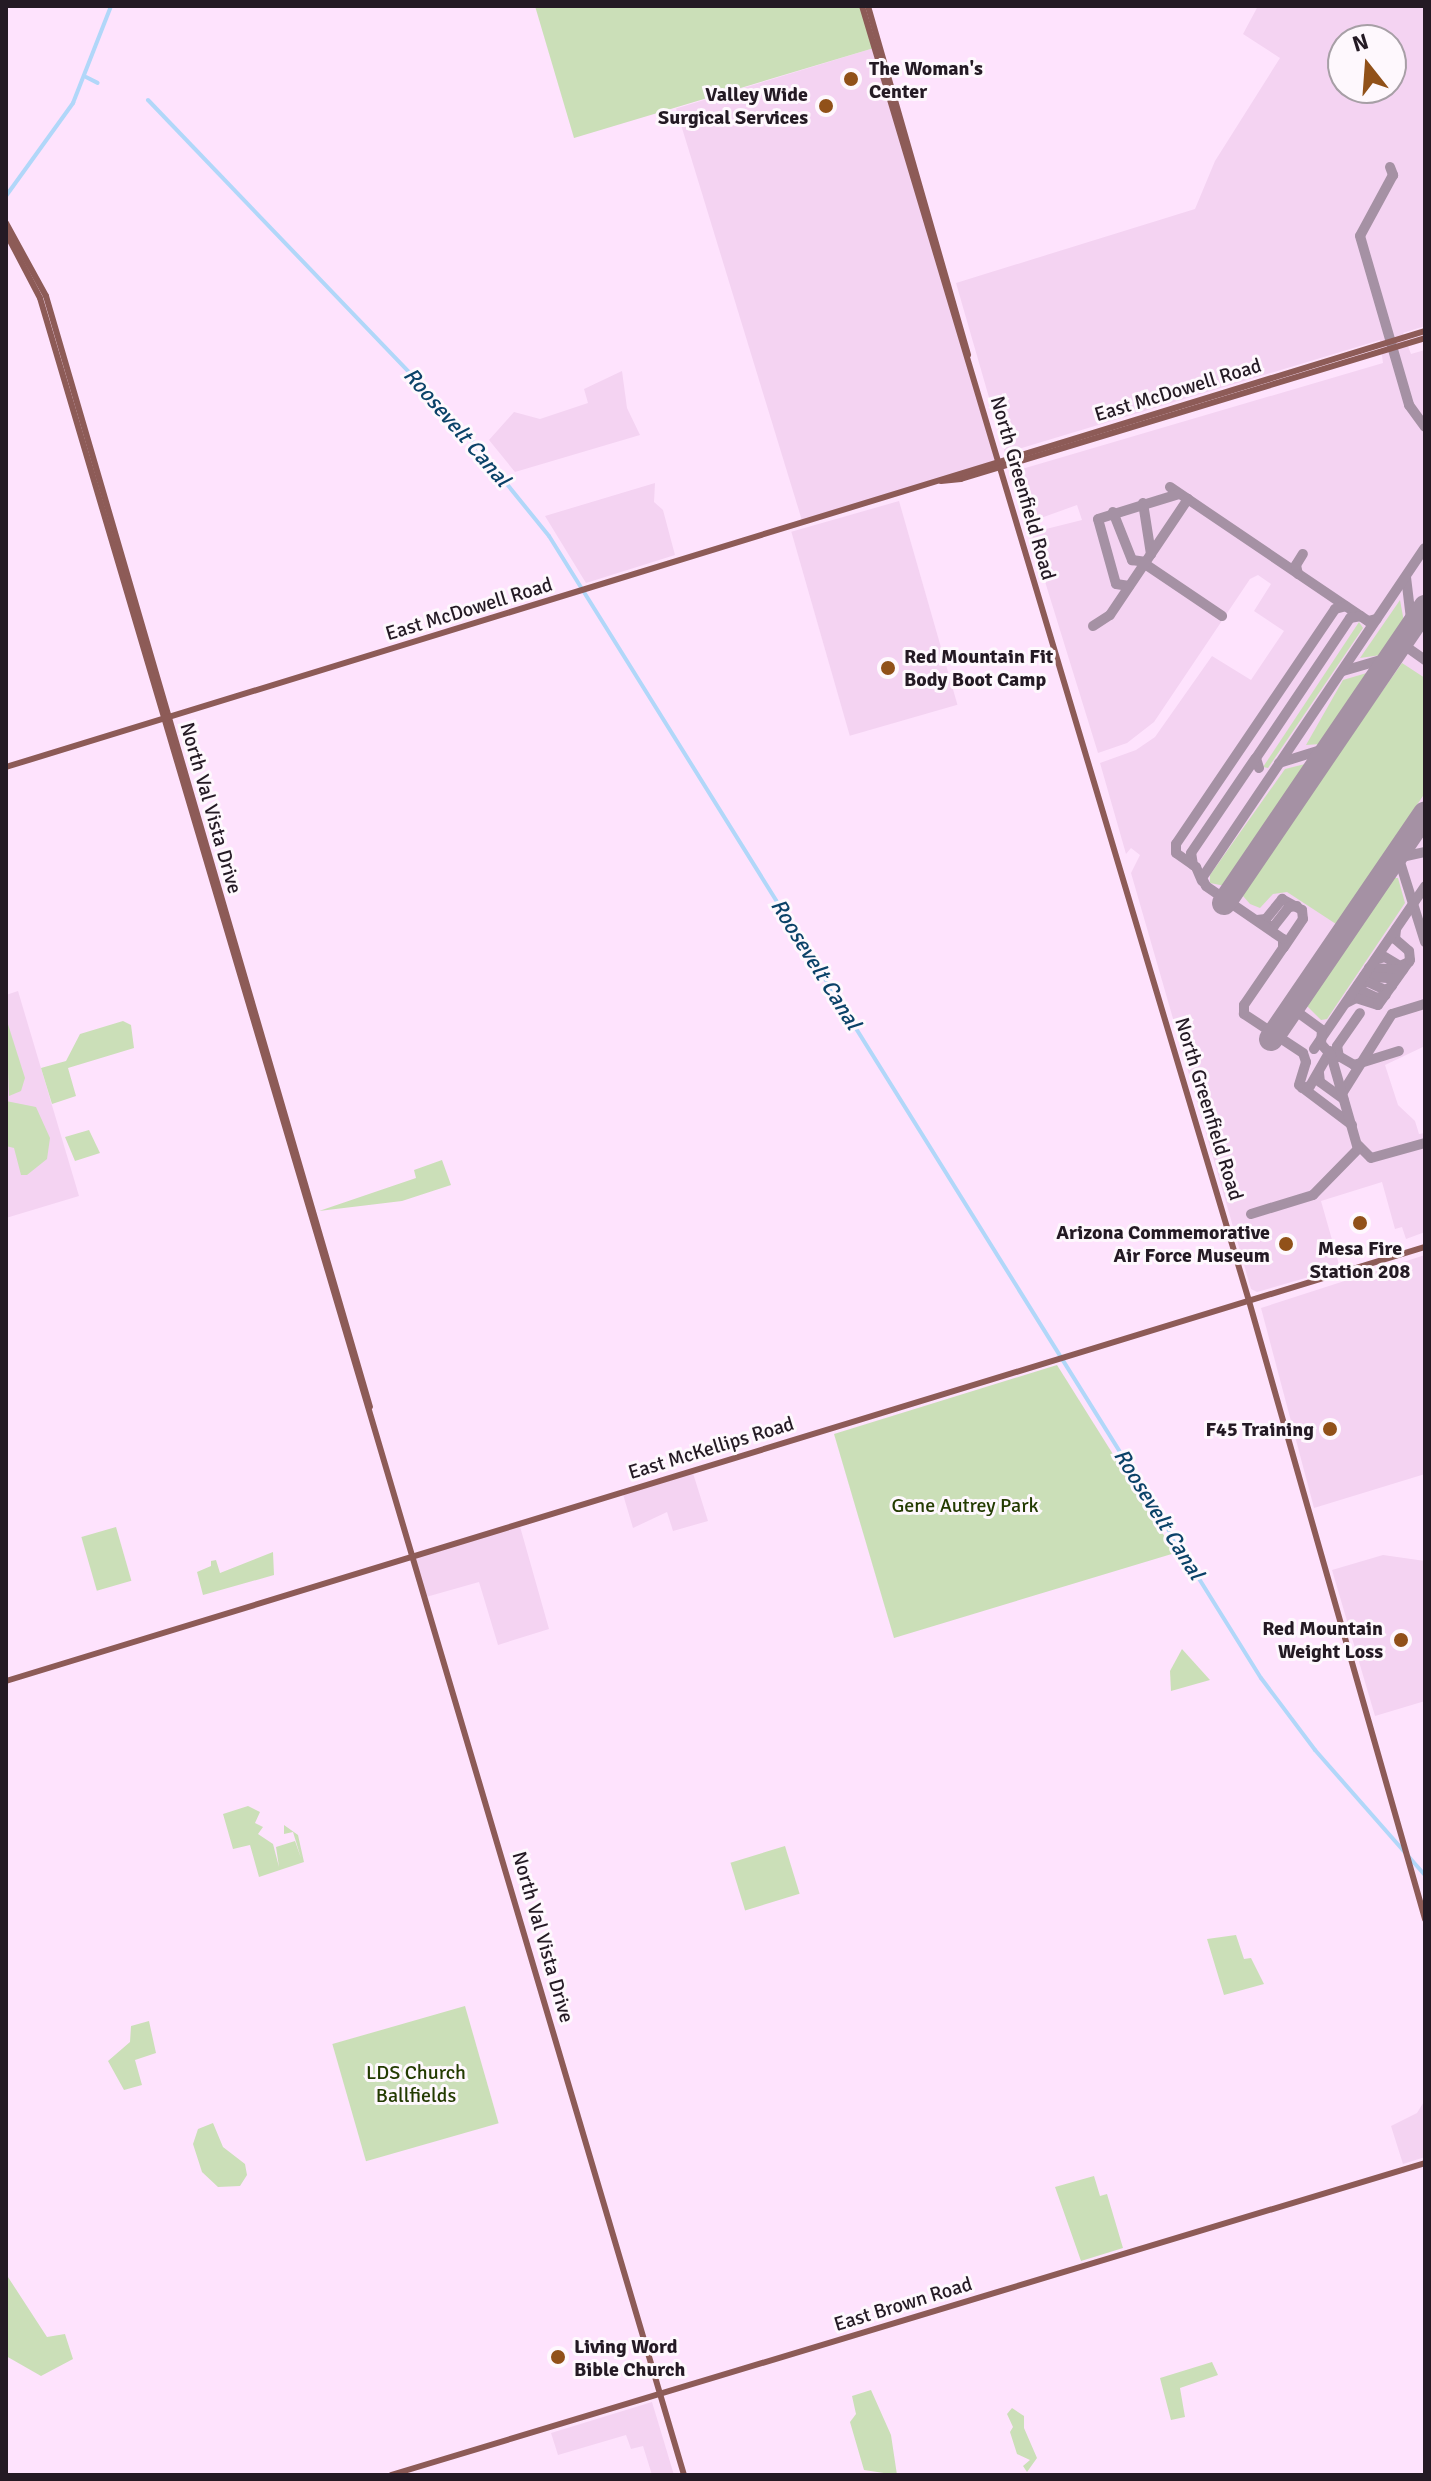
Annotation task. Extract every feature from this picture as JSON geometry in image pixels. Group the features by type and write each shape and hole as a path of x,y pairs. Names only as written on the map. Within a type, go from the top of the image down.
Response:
{"main road":[{"name":"North Greenfield Road","path":"862,6 968,355"},
{"name":"North Greenfield Road","path":"868,6 1000,464 1249,1301 1425,1919"},
{"path":"918,198 933,230"},
{"name":"North Val Vista Drive","path":"6,223 46,296 164,718"},
{"name":"North Val Vista Drive","path":"6,233 40,298 256,1029 371,1398 370,1407 684,2475"},
{"name":"East McDowell Road","path":"1158,416 1425,331"},
{"name":"East McDowell Road","path":"6,767 941,481 1425,338"},
{"name":"East McKellips Road","path":"6,1681 1425,1247"},
{"name":"East Brown Road","path":"391,2475 1425,2163"}],"shaded area":[{"path":"1258,6 1425,6 1425,326 1403,333 1411,354 1425,350 1425,1046 1385,1065 1398,1105 1415,1121 1419,1134 1425,1133 1425,1232 1406,1239 1402,1227 1395,1229 1382,1182 1321,1201 1340,1268 1257,1292 1251,1289 1131,873 1140,855 1131,848 1126,854 1100,763 1136,750 1155,737 1212,656 1251,680 1284,631 1254,611 1271,584 1258,575 1250,579 1154,722 1127,743 1098,753 1030,533 1082,520 1077,505 1027,523 1012,472 1383,363 1380,340 1005,453 956,283 1195,209 1215,161 1280,58 1243,34"},
{"path":"874,48 1000,461 802,522 676,109"},
{"path":"622,371 627,408 640,435 515,472 489,440 514,412 540,419 588,403 584,389"},
{"path":"655,483 654,502 663,510 675,555 586,583 545,516"},
{"path":"899,501 957,705 850,736 791,532"},
{"path":"18,991 79,1196 6,1218 6,995"},
{"path":"1425,1255 1425,1474 1314,1508 1261,1308"},
{"path":"692,1470 708,1521 673,1531 667,1512 633,1528 622,1491"},
{"path":"519,1523 549,1629 498,1645 479,1582 426,1597 414,1554"},
{"path":"1383,1555 1425,1561 1425,1701 1375,1716 1332,1570"},
{"path":"1425,2100 1425,2157 1403,2164 1391,2126 1417,2113"},
{"path":"652,2402 674,2475 652,2475 643,2446 631,2449 626,2435 558,2455 551,2433"}],"green space":[{"path":"535,6 862,6 874,48 574,138"},
{"path":"1400,600 1404,622 1381,655 1360,658"},
{"path":"1359,622 1363,628 1268,768 1263,767"},
{"path":"1402,663 1425,678 1425,793 1336,924 1287,892 1273,894 1260,908 1250,904 1243,896 1246,885"},
{"path":"1370,672 1321,744 1306,745 1343,680"},
{"path":"1309,763 1225,886 1210,883 1210,875 1285,769"},
{"path":"1393,878 1398,878 1405,903 1327,1019 1321,1020 1307,1006"},
{"path":"6,1018 25,1078 21,1091 9,1096"},
{"path":"123,1021 131,1025 134,1048 68,1068 76,1096 52,1104 41,1068 66,1061 80,1034"},
{"path":"6,1101 36,1107 50,1138 47,1159 27,1175 21,1175 14,1148 6,1146"},
{"path":"89,1130 100,1153 75,1161 65,1137"},
{"path":"442,1160 451,1185 402,1201 319,1211 416,1178 414,1170"},
{"name":"Gene Autrey Park","path":"1057,1365 1175,1553 894,1638 834,1434"},
{"path":"116,1527 131,1581 97,1591 81,1537"},
{"path":"273,1552 274,1575 203,1595 197,1572 211,1566 211,1561 216,1560 220,1573"},
{"path":"1182,1649 1210,1680 1171,1691 1170,1671"},
{"path":"248,1806 260,1812 255,1823 263,1827 258,1834 273,1844 279,1867 276,1847 295,1841 301,1858 293,1832 284,1834 284,1825 298,1835 304,1862 259,1877 250,1845 233,1849 223,1814"},
{"path":"785,1846 800,1894 745,1910 730,1863"},
{"path":"1236,1935 1244,1959 1251,1958 1264,1984 1224,1995 1207,1939"},
{"name":"LDS Church Ballfields","path":"465,2006 499,2123 366,2161 332,2044"},
{"path":"149,2021 156,2053 135,2060 142,2085 124,2090 108,2061 130,2042 131,2026"},
{"path":"213,2123 223,2147 245,2164 247,2175 240,2186 218,2187 202,2172 193,2144 198,2129"},
{"path":"1094,2176 1100,2196 1107,2194 1123,2248 1081,2261 1055,2187"},
{"path":"6,2274 47,2337 65,2334 73,2359 41,2376 6,2356"},
{"path":"1212,2362 1218,2375 1180,2388 1185,2417 1171,2420 1160,2378"},
{"path":"871,2390 891,2435 897,2475 864,2470 850,2422 856,2414 852,2396"},
{"path":"1012,2408 1024,2416 1024,2428 1037,2458 1027,2472 1023,2466 1030,2460 1017,2454 1010,2432 1013,2427 1007,2414"}],"waterway":[{"path":"6,196 73,103 111,6"},
{"name":"Roosevelt Canal","path":"86,77 98,83"},
{"name":"Roosevelt Canal","path":"148,100 455,420 549,536 1261,1678 1315,1750 1425,1875"}],"taxiway":[{"path":"1390,167 1393,175 1360,236 1409,405 1425,427"},
{"path":"1170,487 1368,621 1377,619"},
{"path":"1129,586 1116,584 1098,519 1179,494"},
{"path":"1093,626 1110,615 1188,499"},
{"path":"1143,503 1151,554"},
{"path":"1113,512 1132,560 1146,562"},
{"path":"1352,1125 1299,1085 1306,1062 1303,1053 1244,1014 1244,1005 1283,948 1283,939 1206,886 1202,878 1425,548"},
{"path":"1298,574 1296,565 1303,554"},
{"path":"1145,564 1222,616"},
{"path":"1406,577 1412,627"},
{"path":"1202,881 1196,867 1176,853 1176,844 1335,609 1346,606"},
{"path":"1259,768 1256,758 1350,618 1361,616"},
{"path":"1407,633 1408,648 1425,660"},
{"path":"1343,671 1391,657"},
{"path":"1279,763 1330,747"},
{"path":"1193,865 1191,853 1255,759"},
{"path":"1402,847 1399,859 1425,942"},
{"path":"1389,865 1397,858 1425,852"},
{"path":"1314,1049 1425,886"},
{"path":"1257,920 1266,919 1282,899 1302,910 1303,919 1284,947"},
{"path":"1266,926 1274,926 1289,907 1297,906"},
{"path":"1346,1003 1356,998 1378,1005 1410,960 1409,951 1395,939 1396,929"},
{"path":"1375,960 1385,957 1400,966 1409,962"},
{"path":"1369,968 1403,970"},
{"path":"1364,976 1396,979"},
{"path":"1358,985 1368,982 1385,990 1392,986"},
{"path":"1351,995 1360,990 1377,998 1386,995"},
{"path":"1343,1092 1392,1014 1425,1004"},
{"path":"1251,1214 1313,1195 1358,1149 1331,1055 1321,1044 1322,1030 1292,1008"},
{"path":"1339,1057 1337,1046 1360,1013"},
{"path":"1330,1051 1354,1065 1399,1051"},
{"path":"1302,1088 1310,1086 1329,1053"},
{"path":"1319,1073 1320,1082 1343,1099"},
{"path":"1358,1145 1371,1158 1425,1143"}],"runway":[{"path":"1224,903 1425,607"},
{"path":"1271,1039 1425,813"}],"place":[{"name":"The Woman's Center","path":"851,79"},
{"name":"Valley Wide Surgical Services","path":"826,106"},
{"name":"Red Mountain Fit Body Boot Camp","path":"888,668"},
{"name":"Mesa Fire Station 208","path":"1360,1223"},
{"name":"Arizona Commemorative Air Force Museum","path":"1286,1244"},
{"name":"F45 Training","path":"1330,1429"},
{"name":"Red Mountain Weight Loss","path":"1401,1640"},
{"name":"Living Word Bible Church","path":"558,2357"}]}
